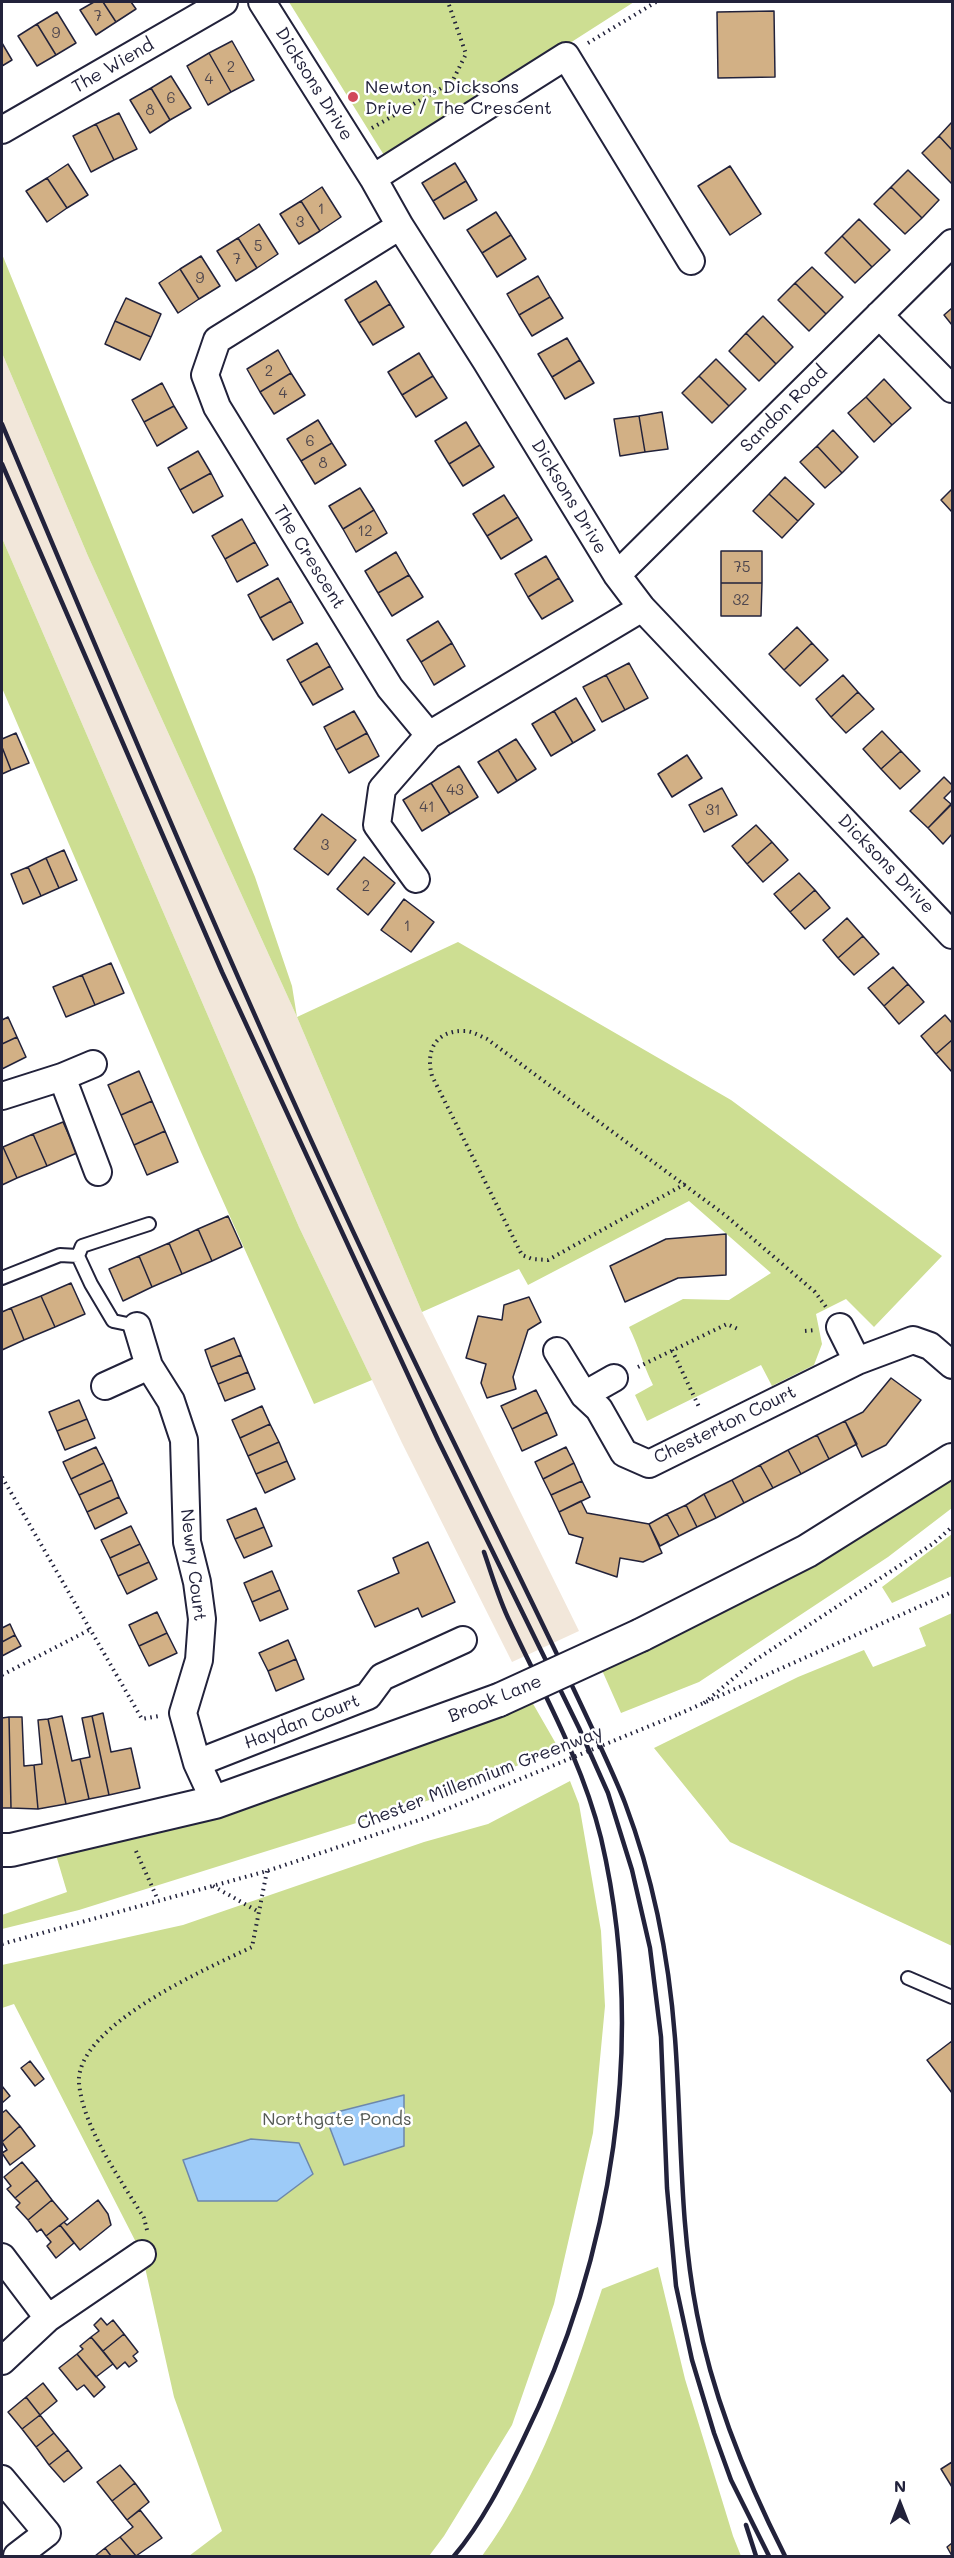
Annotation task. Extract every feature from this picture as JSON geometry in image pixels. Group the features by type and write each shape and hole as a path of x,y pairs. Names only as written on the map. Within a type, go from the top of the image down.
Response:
{"street":[{"name":"The Wiend","path":"2,130 224,2"},
{"name":"Dicksons Drive","path":"262,2 374,178 400,226 617,575 642,608 952,934"},
{"path":"374,178 566,56 691,261"},
{"name":"The Crescent","path":"400,226 217,340 205,375 217,407 390,688 429,735"},
{"name":"Sandon Road","path":"617,575 952,243"},
{"path":"879,315 952,389"},
{"path":"416,879 377,825 382,789 429,735 642,608"},
{"path":"2,1096 62,1077 93,1064"},
{"path":"62,1077 98,1172"},
{"name":"Newry Court","path":"138,1326 148,1366 171,1401 184,1440 187,1542 197,1582 202,1619 199,1660 183,1713"},
{"path":"840,1327 857,1361"},
{"name":"Chesterton Court","path":"557,1351 584,1395 599,1409 624,1453 649,1464 857,1361 913,1340 930,1346 952,1365"},
{"path":"105,1386 148,1366"},
{"path":"584,1395 614,1378"},
{"name":"Brook Lane","path":"2,1850 11,1850 215,1802 499,1700 641,1635 807,1551 952,1460"},
{"name":"Haydan Court","path":"197,1763 368,1696 382,1677 464,1640"},
{"path":"183,1713 197,1763 215,1802"},
{"path":"2,2361 48,2318 142,2254"},
{"path":"2,2257 48,2318"},
{"path":"2,2479 47,2533 17,2556"}],"lane":[{"path":"138,1326 113,1321 91,1284 78,1256 82,1246 149,1224"},
{"path":"2,1278 60,1255 78,1256"},
{"path":"909,1978 952,1997"}],"path":[{"path":"350,141 452,82 466,54 448,2"},
{"path":"566,56 656,2"},
{"path":"685,1184 548,1260 532,1259 522,1255 432,1076 428,1060 432,1046 448,1033 466,1030 487,1039 685,1184 725,1215 815,1292 840,1327"},
{"path":"614,1378 727,1324 740,1330"},
{"path":"672,1350 712,1432"},
{"path":"2,1477 142,1719 183,1713"},
{"path":"704,1703 754,1661 934,1543 952,1527"},
{"name":"Chester Millennium Greenway","path":"2,1944 267,1871 425,1818 679,1714 952,1592"},
{"path":"2,1675 89,1629"},
{"path":"123,1822 158,1900"},
{"path":"142,2254 149,2236 144,2218 92,2130 79,2082 82,2064 101,2037 160,1992 252,1947 267,1871"},
{"path":"212,1886 259,1912"}],"shaded area":[{"path":"2,353 88,556 297,1017 422,1312 579,1631 512,1662 402,1443 299,1227 2,538"}],"green space":[{"path":"289,2 634,2 387,160"},
{"path":"2,254 255,877 292,986 297,1017 88,556 2,353"},
{"path":"2,538 299,1227 372,1380 314,1404 201,1152 2,688"},
{"path":"458,942 731,1100 942,1256 874,1327 846,1299 816,1314 822,1344 814,1365 772,1386 761,1365 647,1421 635,1395 653,1385 629,1327 683,1299 729,1300 771,1273 689,1201 528,1285 519,1269 422,1312 297,1017"},
{"path":"952,1469 952,1508 888,1557 699,1682 621,1713 601,1668"},
{"path":"952,1534 952,1576 892,1603 882,1587"},
{"path":"952,1613 952,1946 730,1842 654,1748 798,1677 864,1650 873,1667 926,1646 919,1628"},
{"path":"532,1702 559,1749 436,1798 79,1910 2,1929 2,1915 67,1892 56,1855"},
{"name":"Northgate Ponds","path":"570,1781 579,1804 601,1931 605,2006 593,2133 554,2304 512,2425 444,2536 429,2556 189,2556 222,2531 174,2397 142,2254 14,2004 2,2008 2,1965 183,1925 424,1842 488,1824"},
{"path":"658,2267 685,2379 741,2556 482,2556 503,2526 521,2494 552,2428 602,2289"}],"water":[{"path":"404,2095 404,2146 344,2165 325,2115"},
{"path":"251,2139 299,2143 313,2174 277,2201 198,2201 183,2160"}],"building":[{"path":"94,2 103,2 116,22 96,35 80,10"},
{"path":"103,2 131,2 136,9 116,22"},
{"path":"774,11 775,77 718,78 717,12"},
{"path":"57,12 76,43 56,55 37,24"},
{"path":"37,24 56,55 37,66 18,36"},
{"path":"232,41 254,80 231,92 209,53"},
{"path":"2,43 12,60 2,66"},
{"path":"209,53 231,92 208,105 187,66"},
{"path":"171,76 191,108 170,120 151,88"},
{"path":"151,88 170,120 150,133 130,100"},
{"path":"119,113 137,149 114,160 96,124"},
{"path":"952,122 952,150 939,136"},
{"path":"96,124 114,160 91,172 73,136"},
{"path":"939,136 952,150 952,184 922,153"},
{"path":"455,163 466,181 433,201 422,183"},
{"path":"68,164 88,195 67,208 47,178"},
{"path":"730,166 761,214 730,235 698,186"},
{"path":"908,170 939,200 922,218 891,187"},
{"path":"47,178 67,208 47,222 26,191"},
{"path":"466,181 477,200 444,219 433,201"},
{"path":"322,187 341,217 320,231 301,201"},
{"path":"891,187 922,218 905,234 874,204"},
{"path":"301,201 320,231 299,244 280,214"},
{"path":"496,212 511,235 482,253 467,230"},
{"path":"859,219 890,250 872,267 842,236"},
{"path":"259,224 278,254 257,268 238,238"},
{"path":"511,235 526,259 497,277 482,253"},
{"path":"842,236 872,267 855,283 825,253"},
{"path":"238,238 257,268 236,281 217,251"},
{"path":"201,256 220,286 199,299 180,269"},
{"path":"812,267 843,297 826,314 795,283"},
{"path":"180,269 199,299 178,313 159,283"},
{"path":"538,276 550,297 519,315 507,294"},
{"path":"376,281 390,304 359,323 345,300"},
{"path":"795,283 826,314 809,331 778,300"},
{"path":"550,297 563,318 532,336 519,315"},
{"path":"126,298 161,314 151,337 115,321"},
{"path":"390,304 404,327 373,345 359,323"},
{"path":"952,308 952,325 944,315"},
{"path":"763,316 793,347 776,364 746,333"},
{"path":"115,321 151,337 140,360 105,344"},
{"path":"746,333 776,364 759,381 729,351"},
{"path":"567,338 580,360 552,377 538,354"},
{"path":"278,350 291,373 260,392 247,369"},
{"path":"419,353 433,376 402,395 388,372"},
{"path":"716,359 746,389 729,406 699,376"},
{"path":"580,360 594,383 565,399 552,377"},
{"path":"291,373 305,395 274,414 260,392"},
{"path":"433,376 447,398 416,417 402,395"},
{"path":"699,376 729,406 712,423 682,393"},
{"path":"884,379 911,408 892,425 866,397"},
{"path":"162,383 174,406 144,422 132,400"},
{"path":"866,397 892,425 874,442 848,413"},
{"path":"174,406 187,428 157,446 144,422"},
{"path":"662,412 668,449 645,452 639,416"},
{"path":"639,416 645,452 620,456 614,419"},
{"path":"318,420 332,443 301,461 287,439"},
{"path":"466,422 480,445 449,464 435,441"},
{"path":"833,430 858,457 842,473 817,446"},
{"path":"332,443 346,465 315,484 301,461"},
{"path":"480,445 494,467 463,486 449,464"},
{"path":"817,446 842,473 825,488 800,462"},
{"path":"198,451 211,473 180,490 168,468"},
{"path":"211,473 223,496 193,513 180,490"},
{"path":"785,477 814,504 798,521 769,494"},
{"path":"360,488 374,510 343,529 329,506"},
{"path":"952,489 952,512 941,500"},
{"path":"769,494 798,521 782,538 753,511"},
{"path":"504,495 518,517 487,536 473,514"},
{"path":"374,510 387,533 356,552 343,529"},
{"path":"518,517 532,540 501,559 487,536"},
{"path":"242,519 255,542 225,559 212,536"},
{"path":"255,542 268,565 237,582 225,559"},
{"path":"721,551 762,551 762,583 721,583"},
{"path":"396,552 409,575 378,593 365,571"},
{"path":"546,556 559,578 528,597 515,574"},
{"path":"409,575 423,597 392,616 378,593"},
{"path":"278,578 291,601 260,618 248,595"},
{"path":"559,578 573,601 542,619 528,597"},
{"path":"721,583 762,583 761,616 721,616"},
{"path":"291,601 303,623 273,640 260,618"},
{"path":"438,621 452,643 421,662 407,640"},
{"path":"797,627 812,643 784,670 769,654"},
{"path":"317,643 330,666 300,683 287,660"},
{"path":"452,643 465,666 434,685 421,662"},
{"path":"812,643 828,660 800,686 784,670"},
{"path":"629,663 648,698 625,710 606,675"},
{"path":"330,666 343,689 313,705 300,683"},
{"path":"606,675 625,710 602,722 583,687"},
{"path":"843,675 858,692 831,717 816,699"},
{"path":"858,692 874,709 846,733 831,717"},
{"path":"576,698 595,730 573,743 554,711"},
{"path":"354,711 367,733 336,750 324,727"},
{"path":"554,711 573,743 551,756 532,724"},
{"path":"882,731 901,751 881,769 863,749"},
{"path":"16,733 29,763 11,770 2,747 2,739"},
{"path":"367,733 379,756 349,773 336,750"},
{"path":"516,739 536,769 517,781 498,750"},
{"path":"2,747 11,770 2,774"},
{"path":"498,750 517,781 498,793 478,762"},
{"path":"901,751 920,771 900,789 881,769"},
{"path":"687,755 702,778 672,797 658,774"},
{"path":"459,766 478,797 450,814 431,783"},
{"path":"944,777 952,785 952,790 944,798 951,804 928,828 910,811"},
{"path":"431,783 450,814 422,831 403,800"},
{"path":"722,788 737,815 704,832 689,805"},
{"path":"952,804 952,834 943,844 928,828"},
{"path":"322,814 356,840 328,875 294,849"},
{"path":"756,825 772,842 747,864 732,846"},
{"path":"772,842 788,860 763,882 747,864"},
{"path":"64,850 77,880 59,888 46,858"},
{"path":"364,857 395,883 368,915 337,889"},
{"path":"46,858 59,888 41,896 28,867"},
{"path":"28,867 41,896 23,904 11,874"},
{"path":"799,873 815,890 790,912 774,894"},
{"path":"815,890 830,908 805,929 790,912"},
{"path":"404,899 434,922 411,952 381,930"},
{"path":"847,918 863,936 838,958 823,940"},
{"path":"863,936 879,954 854,975 838,958"},
{"path":"111,963 124,993 95,1005 82,975"},
{"path":"893,967 908,984 884,1006 868,988"},
{"path":"82,975 95,1005 66,1017 53,987"},
{"path":"908,984 924,1002 899,1024 884,1006"},
{"path":"945,1015 952,1023 952,1040 936,1054 921,1036"},
{"path":"8,1017 17,1037 2,1044 2,1020"},
{"path":"17,1037 26,1057 2,1069 2,1044"},
{"path":"952,1040 952,1072 936,1054"},
{"path":"139,1071 152,1101 121,1115 108,1085"},
{"path":"152,1101 165,1131 134,1145 121,1115"},
{"path":"63,1122 77,1153 47,1166 33,1134"},
{"path":"165,1131 178,1162 147,1175 134,1145"},
{"path":"33,1134 47,1166 17,1178 3,1147"},
{"path":"2,1148 17,1178 2,1185"},
{"path":"228,1216 242,1247 212,1261 198,1229"},
{"path":"198,1229 212,1261 182,1274 169,1243"},
{"path":"726,1234 726,1275 678,1278 625,1302 610,1266 666,1239"},
{"path":"169,1243 182,1274 152,1287 139,1256"},
{"path":"139,1256 152,1287 123,1301 109,1269"},
{"path":"71,1283 85,1314 55,1327 41,1296"},
{"path":"41,1296 55,1327 24,1340 11,1308"},
{"path":"529,1297 541,1322 528,1330 513,1377 516,1389 487,1398 481,1383 486,1364 466,1358 478,1316 502,1320 504,1305"},
{"path":"11,1308 24,1340 2,1350 2,1312"},
{"path":"234,1338 241,1355 211,1367 205,1350"},
{"path":"241,1355 248,1372 218,1384 211,1367"},
{"path":"248,1372 255,1389 225,1401 218,1384"},
{"path":"891,1378 921,1400 886,1445 862,1457 845,1421 863,1412"},
{"path":"536,1390 547,1412 512,1429 501,1406"},
{"path":"79,1400 87,1419 57,1431 49,1412"},
{"path":"262,1406 270,1424 240,1438 232,1420"},
{"path":"547,1412 557,1435 522,1451 512,1429"},
{"path":"87,1419 95,1438 65,1450 57,1431"},
{"path":"845,1421 857,1444 829,1459 817,1435"},
{"path":"270,1424 279,1442 248,1456 240,1438"},
{"path":"817,1435 829,1459 801,1474 788,1450"},
{"path":"279,1442 287,1461 256,1474 248,1456"},
{"path":"96,1447 104,1463 71,1479 63,1462"},
{"path":"566,1447 574,1463 543,1479 535,1462"},
{"path":"788,1450 801,1474 773,1488 760,1465"},
{"path":"287,1461 295,1479 265,1493 256,1474"},
{"path":"104,1463 112,1480 79,1495 71,1479"},
{"path":"574,1463 582,1481 551,1495 543,1479"},
{"path":"760,1465 773,1488 744,1503 732,1480"},
{"path":"112,1480 119,1497 87,1512 79,1495"},
{"path":"732,1480 744,1503 716,1518 704,1494"},
{"path":"582,1481 590,1497 559,1512 551,1495"},
{"path":"704,1494 716,1518 697,1527 686,1505"},
{"path":"119,1497 127,1513 95,1529 87,1512"},
{"path":"581,1501 587,1513 649,1524 662,1553 643,1562 620,1558 617,1577 576,1563 583,1538 569,1534 559,1512"},
{"path":"686,1505 697,1527 679,1536 667,1514"},
{"path":"256,1508 264,1527 235,1539 227,1520"},
{"path":"667,1514 679,1536 660,1546 649,1524"},
{"path":"131,1526 140,1544 110,1558 101,1540"},
{"path":"264,1527 272,1546 244,1558 235,1539"},
{"path":"428,1542 455,1602 422,1617 418,1608 375,1627 358,1591 399,1573 393,1558"},
{"path":"140,1544 149,1562 118,1576 110,1558"},
{"path":"149,1562 157,1579 127,1594 118,1576"},
{"path":"272,1571 280,1590 252,1602 244,1583"},
{"path":"280,1590 288,1609 260,1621 252,1602"},
{"path":"157,1612 167,1633 139,1646 129,1625"},
{"path":"10,1624 15,1635 2,1642 2,1628"},
{"path":"167,1633 177,1653 149,1666 139,1646"},
{"path":"15,1635 21,1646 2,1656 2,1642"},
{"path":"288,1640 296,1659 268,1671 259,1653"},
{"path":"296,1659 304,1679 276,1691 268,1671"},
{"path":"103,1713 111,1752 131,1748 140,1788 109,1795 92,1716"},
{"path":"62,1716 72,1761 80,1759 89,1799 66,1804 48,1719"},
{"path":"92,1716 109,1795 89,1799 80,1759 90,1757 82,1718"},
{"path":"9,1717 22,1717 24,1766 34,1765 38,1809 11,1808"},
{"path":"9,1717 11,1808 2,1808 2,1718"},
{"path":"48,1719 66,1804 38,1809 34,1765 42,1764 38,1720"},
{"path":"952,2041 952,2093 927,2060"},
{"path":"30,2061 44,2079 35,2086 21,2068"},
{"path":"2,2086 10,2096 2,2103"},
{"path":"6,2110 20,2126 2,2142 2,2113"},
{"path":"20,2126 35,2146 10,2165 2,2153 7,2150 2,2142"},
{"path":"22,2162 37,2180 15,2198 7,2189 11,2186 4,2177"},
{"path":"37,2180 52,2200 28,2220 16,2207 20,2203 15,2198"},
{"path":"52,2200 68,2219 46,2236 41,2229 37,2232 28,2220"},
{"path":"98,2200 108,2214 111,2225 80,2250 60,2225 64,2222 67,2225"},
{"path":"60,2225 74,2243 56,2258 47,2246 51,2242 46,2236"},
{"path":"101,2318 107,2325 113,2320 124,2334 103,2351 91,2337 99,2331 94,2325"},
{"path":"124,2334 138,2352 133,2356 137,2361 129,2367 125,2362 117,2369 103,2351"},
{"path":"91,2337 113,2364 96,2377 77,2354 83,2349 80,2346"},
{"path":"77,2354 105,2387 94,2397 84,2385 77,2390 59,2368"},
{"path":"43,2383 57,2401 40,2415 26,2397"},
{"path":"26,2397 40,2415 22,2429 8,2412"},
{"path":"40,2415 54,2433 36,2447 22,2429"},
{"path":"54,2433 68,2450 49,2465 36,2447"},
{"path":"68,2450 82,2468 64,2482 49,2465"},
{"path":"952,2462 952,2487 941,2469"},
{"path":"120,2465 135,2483 112,2501 97,2482"},
{"path":"135,2483 149,2502 127,2520 112,2501"},
{"path":"140,2510 162,2538 136,2556 120,2537 133,2527 127,2520"},
{"path":"120,2537 136,2556 111,2556 105,2548"},
{"path":"952,2543 952,2556 947,2547"},
{"path":"105,2548 111,2556 95,2556"}],"railway":[{"path":"2,424 183,851 276,1063 373,1274 565,1671 625,1803 652,1889 669,1978 675,2038 684,2210 697,2314 712,2377 732,2438 785,2556"},
{"path":"2,464 222,972 438,1440 579,1728 608,1793 632,1870 650,1948 661,2037 667,2188 676,2286 692,2360 714,2433 731,2480 769,2556"},
{"path":"454,2556 483,2516 522,2442 553,2372 579,2298 599,2223 613,2147 621,2069 621,1992 615,1914 601,1838 573,1755 506,1614 484,1552"},
{"path":"746,2525 756,2556"}],"place":[{"name":"Newton, Dicksons Drive / The Crescent","path":"353,97"}]}
